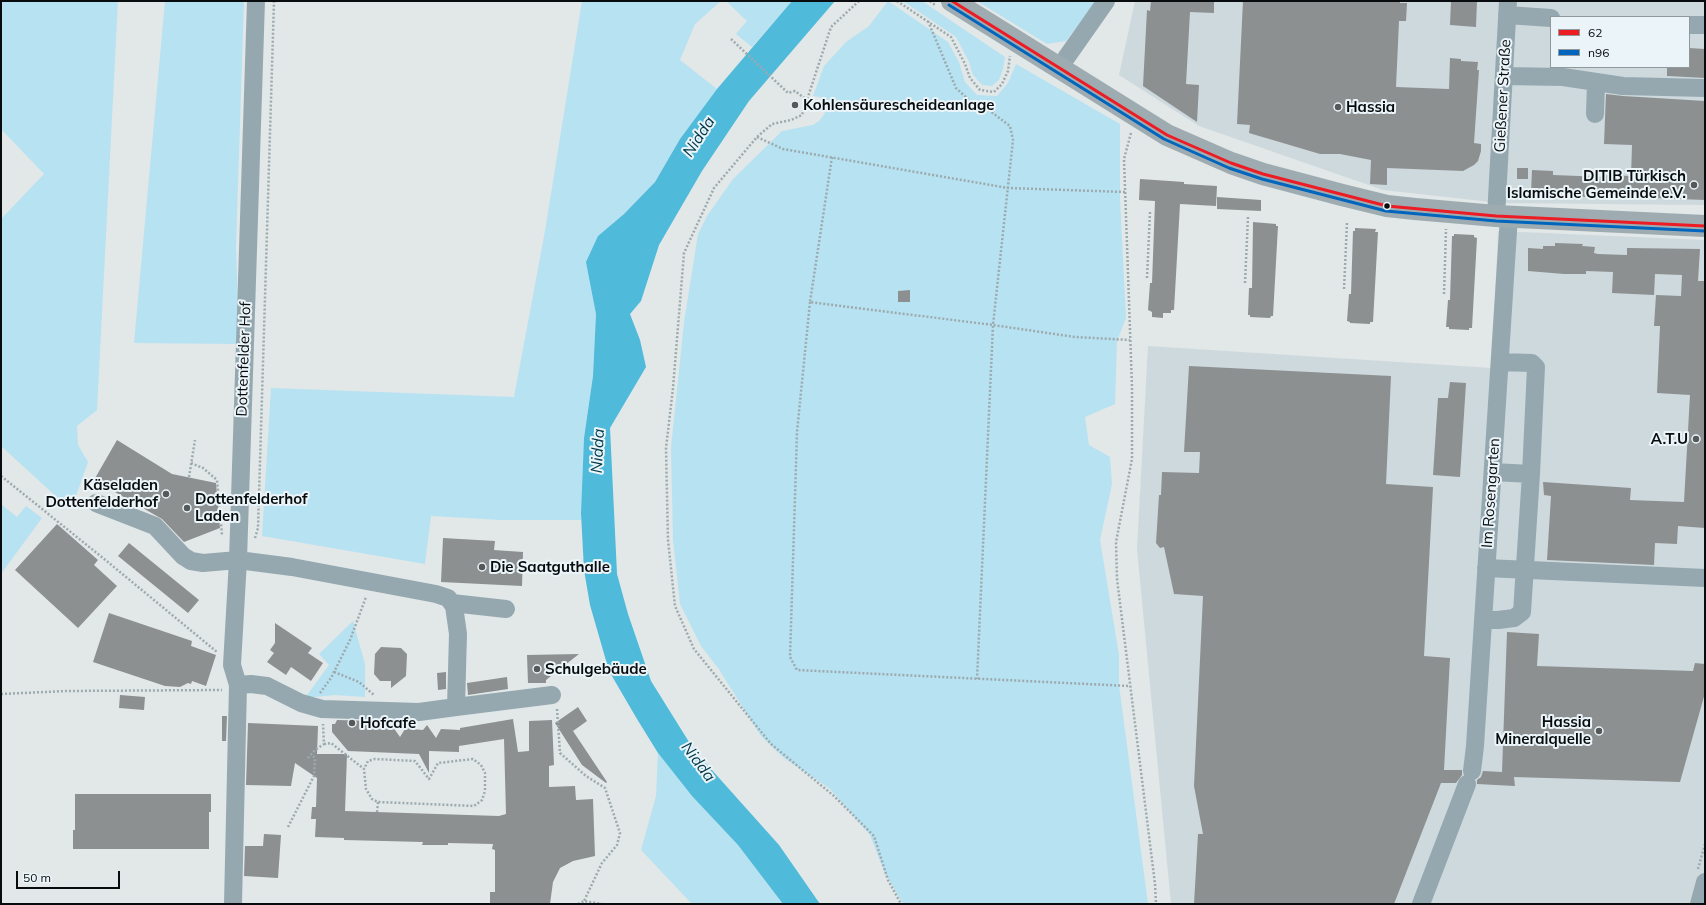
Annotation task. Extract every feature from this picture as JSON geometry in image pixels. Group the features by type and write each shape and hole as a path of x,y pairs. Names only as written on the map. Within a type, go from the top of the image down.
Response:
{"main road":[{"path":"952,1 1059,68 1138,125 1231,163 1318,190 1387,206 1503,216 1705,226"}],"street":[{"name":"Dottenfelder Hof","path":"233,904 238,685 232,665 243,561 256,1"},
{"path":"1059,68 1106,1"},
{"path":"1508,8 1550,18"},
{"name":"Gießener Straße","path":"1503,216 1504,76 1508,8"},
{"path":"1690,25 1705,25"},
{"path":"1504,76 1563,77 1623,86 1705,88"},
{"path":"1595,114 1596,82"},
{"name":"Im Rosengarten","path":"1421,904 1469,777 1475,746 1500,362 1503,216"},
{"path":"1483,620 1514,618 1522,612 1526,570 1536,367 1532,362 1500,362"},
{"path":"1493,472 1531,474"},
{"path":"96,503 156,526 183,556 191,561 203,563 243,561 371,581 436,594 448,598 454,606 458,634 456,706"},
{"path":"1486,568 1705,578"},
{"path":"452,603 506,609"},
{"path":"238,685 251,684 267,686 317,708 380,711 419,712 456,706 552,695"},
{"path":"1699,904 1705,882"}],"path":[{"path":"243,561 258,528 274,1"},
{"path":"859,1 831,27 802,115 791,120 772,124 757,137 714,188 684,253 673,388 666,448 668,540 675,606 694,649 771,744 834,796 874,836 888,880 901,904"},
{"path":"897,1 952,37 970,78 980,90 994,92 1002,84 1008,71 1010,56"},
{"path":"928,21 956,88 968,100 990,111 1010,126 1013,140 993,326 977,679"},
{"path":"731,39 788,93 795,91 807,100"},
{"path":"1138,125 1124,159 1132,459 1116,542 1117,579 1129,686 1154,877 1156,904"},
{"path":"757,137 783,148 1008,188 1125,192"},
{"path":"832,157 810,302 797,432 790,657 797,670 1129,686"},
{"path":"1147,278 1150,212"},
{"path":"1245,283 1248,218"},
{"path":"1344,289 1346,223"},
{"path":"1444,294 1446,229"},
{"path":"810,302 1076,337 1130,340"},
{"path":"189,477 195,440"},
{"path":"191,463 203,468 217,480 222,541"},
{"path":"1,476 232,665"},
{"path":"324,744 317,708 350,640 371,581"},
{"path":"334,672 359,682 373,692 378,702 380,711"},
{"path":"1,694 67,691 218,691 238,685"},
{"path":"552,695 556,702 560,754 586,776 605,788 620,833 617,845 602,863 584,901"},
{"path":"308,758 315,750 324,744 331,743 364,769"},
{"path":"288,827 314,776 316,759 311,754"},
{"path":"376,759 415,761 429,779 438,763 473,759 480,765 485,773 485,792 482,800 474,806 378,802 372,799 366,789 364,769 368,762 376,759"},
{"path":"377,812 378,802"},
{"path":"578,904 584,901 602,904"}],"shaded area":[{"path":"1,1 118,1 97,410 77,426 78,445 88,462 71,510 1,446 1,219 44,174 1,129"},
{"path":"165,1 244,1 236,246 239,344 134,343"},
{"path":"582,1 721,1 695,24 680,60 717,89 680,139 655,182 624,214 598,236 592,290 596,314 593,376 584,438 581,520 501,520 431,516 425,564 262,536 271,388 514,397 545,231"},
{"path":"726,1 792,1 752,47 736,34 747,21"},
{"path":"888,1 948,42 959,62 965,82 977,95 997,96 1008,83 1016,64 1120,124 1120,199 1126,318 1117,341 1115,404 1085,417 1089,445 1110,457 1112,484 1100,540 1119,655 1119,685 1148,904 903,904 884,871 870,835 829,788 784,758 761,736 718,668 701,646 680,604 673,540 671,448 684,322 698,234 707,216 733,179 782,131 813,125 819,121 825,113 825,104 820,97 813,96 824,66 846,42 869,26"},
{"path":"903,1 922,1 1005,57 999,80 992,86 982,85 973,75 969,62 956,37"},
{"path":"977,1 1096,1 1066,41 1047,44"},
{"path":"1135,1 1705,1 1705,205 1500,203 1383,190 1199,126 1119,75"},
{"path":"1498,231 1705,240 1705,904 1171,904 1137,549 1148,346 1492,368"},
{"path":"1,504 17,517 26,506 42,518 1,574"},
{"path":"353,621 365,664 365,697 335,695 305,698 329,665 319,654"},
{"path":"658,753 692,796 738,845 783,904 692,904 641,850 656,796"}],"water":[{"name":"Nidda","path":"792,1 835,1 749,101 702,171 659,245 641,301 630,314 640,340 646,367 610,428 617,574 628,614 651,681 694,750 779,845 820,904 783,904 738,845 692,796 658,753 637,719 609,671 590,605 584,570 581,513 584,438 593,376 596,314 586,262 598,236 624,214 655,182 680,139 717,89"}],"building":[{"path":"1151,1 1214,1 1214,13 1190,12 1186,84 1199,85 1197,122 1143,86 1147,10 1150,11"},
{"name":"Hassia","path":"1243,1 1400,1 1400,3 1407,3 1406,21 1399,21 1396,87 1449,89 1450,58 1461,59 1461,61 1478,62 1477,70 1479,70 1474,143 1481,144 1481,151 1478,161 1463,171 1387,168 1387,185 1370,184 1371,160 1340,154 1320,154 1249,133 1250,125 1237,124"},
{"path":"1451,1 1477,1 1476,27 1450,25"},
{"path":"1690,48 1705,49 1705,78 1667,76 1667,68 1690,68"},
{"path":"1606,94 1705,101 1705,200 1627,197 1627,199 1531,194 1532,170 1553,171 1553,175 1605,177 1605,175 1631,176 1632,145 1604,144"},
{"path":"1517,168 1528,168 1528,179 1517,179"},
{"path":"1140,179 1217,186 1216,206 1180,204 1174,310 1171,310 1171,313 1163,313 1163,318 1152,317 1152,312 1148,310 1150,283 1152,283 1155,201 1139,200"},
{"path":"1217,197 1261,200 1261,211 1217,209"},
{"path":"1253,222 1276,224 1276,226 1278,226 1273,316 1270,318 1250,317 1250,315 1248,315 1249,288 1252,288"},
{"path":"1355,228 1376,229 1375,232 1378,232 1373,322 1370,322 1370,324 1350,323 1347,321 1349,294 1351,294 1353,231 1355,231"},
{"path":"1454,234 1474,235 1474,237 1477,238 1472,328 1469,328 1469,330 1449,329 1449,327 1446,327 1448,300 1450,300 1452,236 1454,236"},
{"path":"1555,243 1583,244 1582,246 1595,247 1594,253 1598,254 1627,255 1627,248 1700,249 1698,281 1705,281 1705,528 1678,526 1677,544 1655,543 1654,565 1547,560 1551,496 1544,495 1543,482 1631,488 1630,500 1684,502 1690,395 1657,393 1660,326 1654,326 1656,295 1681,296 1682,275 1655,274 1654,295 1612,293 1613,272 1586,271 1586,274 1564,274 1528,271 1528,248 1543,249 1543,246 1555,246"},
{"path":"910,290 910,302 898,302 898,291"},
{"path":"1189,366 1391,376 1386,484 1433,487 1424,656 1450,658 1444,770 1462,770 1462,775 1456,783 1441,783 1394,904 1194,904 1198,834 1203,834 1194,786 1203,596 1174,594 1164,547 1160,548 1156,543 1162,472 1199,473 1200,452 1184,452"},
{"path":"1450,382 1466,383 1460,477 1433,475 1438,398 1448,398"},
{"path":"117,440 172,474 216,483 220,528 184,542 162,519 94,480"},
{"path":"57,524 98,560 94,565 117,586 78,628 15,570"},
{"name":"Die Saatguthalle","path":"443,538 495,541 494,550 523,552 522,586 441,582"},
{"path":"129,543 199,600 188,613 118,556"},
{"path":"109,613 192,641 191,646 216,655 206,686 192,681 191,684 188,683 180,687 165,686 93,662"},
{"path":"275,623 312,648 308,653 323,663 311,681 291,667 286,675 267,662 274,653 270,650 275,643"},
{"name":"Hassia Mineralquelle","path":"1507,632 1539,634 1537,666 1693,671 1695,663 1705,664 1705,693 1680,782 1514,777 1515,786 1477,784 1477,780 1481,777 1483,771 1502,772"},
{"path":"381,647 401,648 407,654 406,676 391,688 391,681 380,681 374,674 375,654"},
{"path":"579,654 546,680 546,683 528,683 527,655"},
{"path":"446,672 446,689 438,690 437,673"},
{"path":"507,677 508,689 468,695 467,683"},
{"path":"120,695 145,697 144,710 119,708"},
{"path":"578,707 587,721 573,731 607,782 606,783 582,765 555,723"},
{"path":"222,716 227,716 226,741 222,741"},
{"path":"513,719 518,752 529,751 529,721 552,720 554,765 549,766 549,787 575,786 576,800 593,799 595,856 573,861 560,868 553,882 550,904 490,904 490,892 495,892 495,850 492,849 493,844 448,843 448,845 422,845 423,842 344,840 344,838 315,837 316,819 311,819 312,807 316,807 317,778 295,763 291,786 246,785 248,723 318,726 317,754 347,754 345,811 499,816 506,814 504,739 459,746 459,752 429,751 429,773 419,754 348,751 332,732 332,724 335,724 337,720 377,721 377,726 393,727 400,737 408,724 412,729 423,730 427,725 436,738 441,729 460,730 460,728"},
{"path":"75,794 211,794 211,812 209,812 209,849 73,849 73,830 75,830"},
{"path":"264,834 281,835 278,878 244,876 245,846 263,846"}],"transit line":[{"name":"62","path":"952,1 1167,135 1231,163 1263,174 1387,206 1496,216 1705,226"},
{"name":"n96","path":"949,5 1164,139 1229,168 1262,179 1386,211 1496,221 1705,231"}],"place":[{"name":"Kohlensäurescheideanlage","path":"795,105"},
{"name":"Hassia","path":"1338,107"},
{"name":"DITIB Türkisch Islamische Gemeinde e.V.","path":"1694,185"},
{"name":"A.T.U","path":"1696,439"},
{"name":"Käseladen Dottenfelderhof","path":"166,494"},
{"name":"Dottenfelderhof Laden","path":"187,508"},
{"name":"Die Saatguthalle","path":"482,567"},
{"name":"Schulgebäude","path":"537,669"},
{"name":"Hofcafe","path":"352,723"},
{"name":"Hassia Mineralquelle","path":"1599,731"}]}
